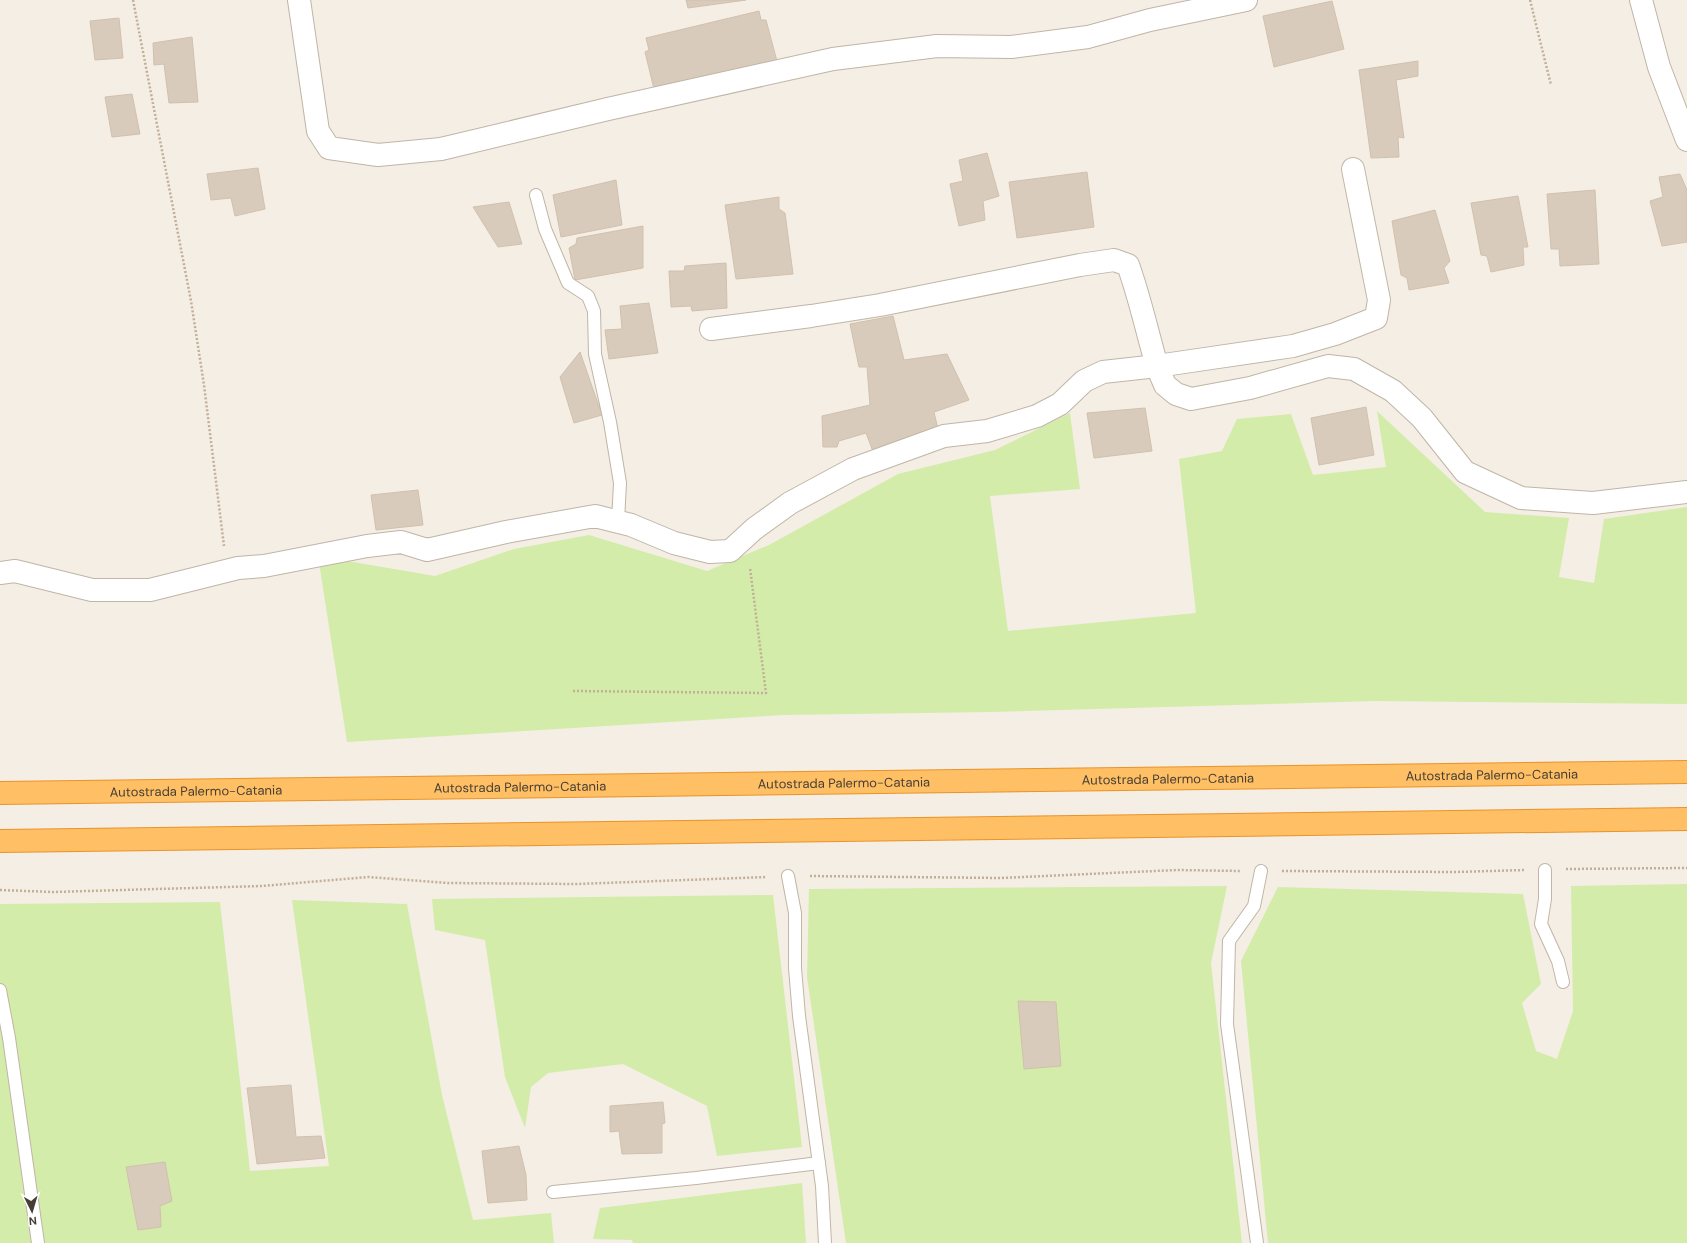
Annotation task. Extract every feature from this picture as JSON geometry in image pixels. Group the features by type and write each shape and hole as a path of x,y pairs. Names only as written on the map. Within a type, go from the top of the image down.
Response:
{"highway":[{"name":"Autostrada Palermo-Catania","path":"0,794 1687,772"},
{"path":"0,841 1687,819"}],"street":[{"path":"299,0 318,131 328,148 378,156 441,149 608,109 833,59 937,46 1011,47 1088,37 1150,20 1246,0"},
{"path":"1641,0 1659,67 1687,140"},
{"path":"0,573 15,571 92,590 150,590 227,570 264,566 374,545 401,542 426,550 506,532 595,516 632,524 674,543 710,552 730,551 746,536 790,502 853,469 944,436 987,431 1037,416 1060,404 1084,381 1103,372 1157,366 1293,346 1335,334 1376,318 1380,300 1353,169"},
{"path":"711,329 811,316 1080,265 1114,260 1128,265 1138,291 1157,366 1165,385 1176,394 1192,399 1250,388 1328,366 1354,369 1393,391 1422,418 1465,472 1521,498 1593,503 1687,492"}],"lane":[{"path":"536,195 545,230 568,283 588,296 594,312 595,354 610,422 620,483 618,521"},
{"path":"1545,870 1545,899 1541,924 1558,961 1563,982"},
{"path":"1257,1243 1227,1024 1229,941 1254,906 1261,871"},
{"path":"788,876 795,913 795,968 799,1016 822,1186 825,1243"},
{"path":"0,990 10,1046 38,1243"},
{"path":"553,1192 696,1178 819,1163"}],"path":[{"path":"133,0 191,300 205,392 227,570"},
{"path":"1530,0 1551,85"},
{"path":"573,691 766,693 746,536"},
{"path":"0,890 53,892 262,886 368,877 448,883 577,884 788,876 1001,878 1177,870 1455,872 1687,868"}],"green space":[{"path":"1377,411 1485,512 1569,518 1559,577 1594,583 1604,519 1687,507 1687,704 1375,701 991,712 783,715 347,742 318,556 435,576 514,549 589,535 707,571 769,545 898,474 995,450 1070,413 1080,489 990,496 1008,631 1196,613 1179,459 1222,451 1237,419 1291,414 1313,475 1386,467"},
{"path":"1687,884 1687,1243 1268,1243 1241,961 1278,887 1523,894 1541,984 1522,1003 1536,1051 1557,1059 1573,1011 1571,886"},
{"path":"1227,886 1211,963 1242,1243 846,1243 807,977 809,889"},
{"path":"773,895 802,1147 717,1156 707,1106 623,1064 548,1073 531,1087 525,1128 505,1077 485,940 435,930 432,899"},
{"path":"292,900 407,904 442,1095 473,1220 551,1213 554,1243 0,1243 0,904 220,902 250,1171 329,1166"},
{"path":"802,1183 806,1243 633,1243 632,1240 593,1239 600,1208"}],"building":[{"path":"686,0 746,0 688,8"},
{"path":"1332,1 1344,49 1274,67 1263,16"},
{"path":"759,11 761,20 766,20 778,65 655,93 645,52 649,50 646,38"},
{"path":"119,18 123,58 95,60 90,21"},
{"path":"192,37 198,102 169,103 164,64 154,65 153,43"},
{"path":"1418,61 1418,76 1396,80 1404,138 1398,137 1399,157 1371,158 1359,70"},
{"path":"132,94 140,134 112,137 105,97"},
{"path":"987,153 999,196 983,201 985,220 959,226 950,184 963,181 959,160"},
{"path":"258,168 265,209 235,216 231,198 211,200 207,174"},
{"path":"1087,172 1094,227 1017,238 1009,182"},
{"path":"1680,174 1687,190 1687,242 1662,246 1650,201 1663,197 1659,177"},
{"path":"616,180 622,225 561,237 553,195"},
{"path":"1595,190 1599,264 1560,266 1559,249 1551,249 1547,194"},
{"path":"1518,196 1528,247 1523,247 1524,265 1491,272 1487,256 1481,255 1471,203"},
{"path":"779,197 779,209 785,213 793,274 736,279 725,205"},
{"path":"509,202 522,244 498,247 473,207"},
{"path":"1435,210 1450,261 1444,268 1449,283 1409,290 1407,278 1401,275 1392,221"},
{"path":"643,226 643,268 575,280 569,248 576,244 577,238"},
{"path":"726,263 727,308 692,311 691,306 671,307 669,271 684,271 685,266"},
{"path":"649,303 658,353 609,359 605,330 622,329 620,306"},
{"path":"893,316 904,360 947,354 969,400 934,412 938,429 874,454 866,433 839,441 837,447 823,447 822,416 870,405 867,367 859,367 850,324"},
{"path":"580,352 602,415 574,423 560,377"},
{"path":"1366,407 1374,455 1319,465 1311,418"},
{"path":"1145,408 1152,451 1094,458 1087,413"},
{"path":"418,490 423,525 376,530 371,495"},
{"path":"1018,1001 1056,1002 1061,1066 1024,1069"},
{"path":"291,1085 296,1137 321,1136 325,1158 257,1164 247,1088"},
{"path":"663,1102 665,1123 662,1124 662,1153 622,1154 619,1131 610,1132 610,1106"},
{"path":"519,1146 526,1175 527,1200 488,1203 482,1151"},
{"path":"165,1162 172,1201 160,1206 161,1227 138,1230 126,1167"}]}
